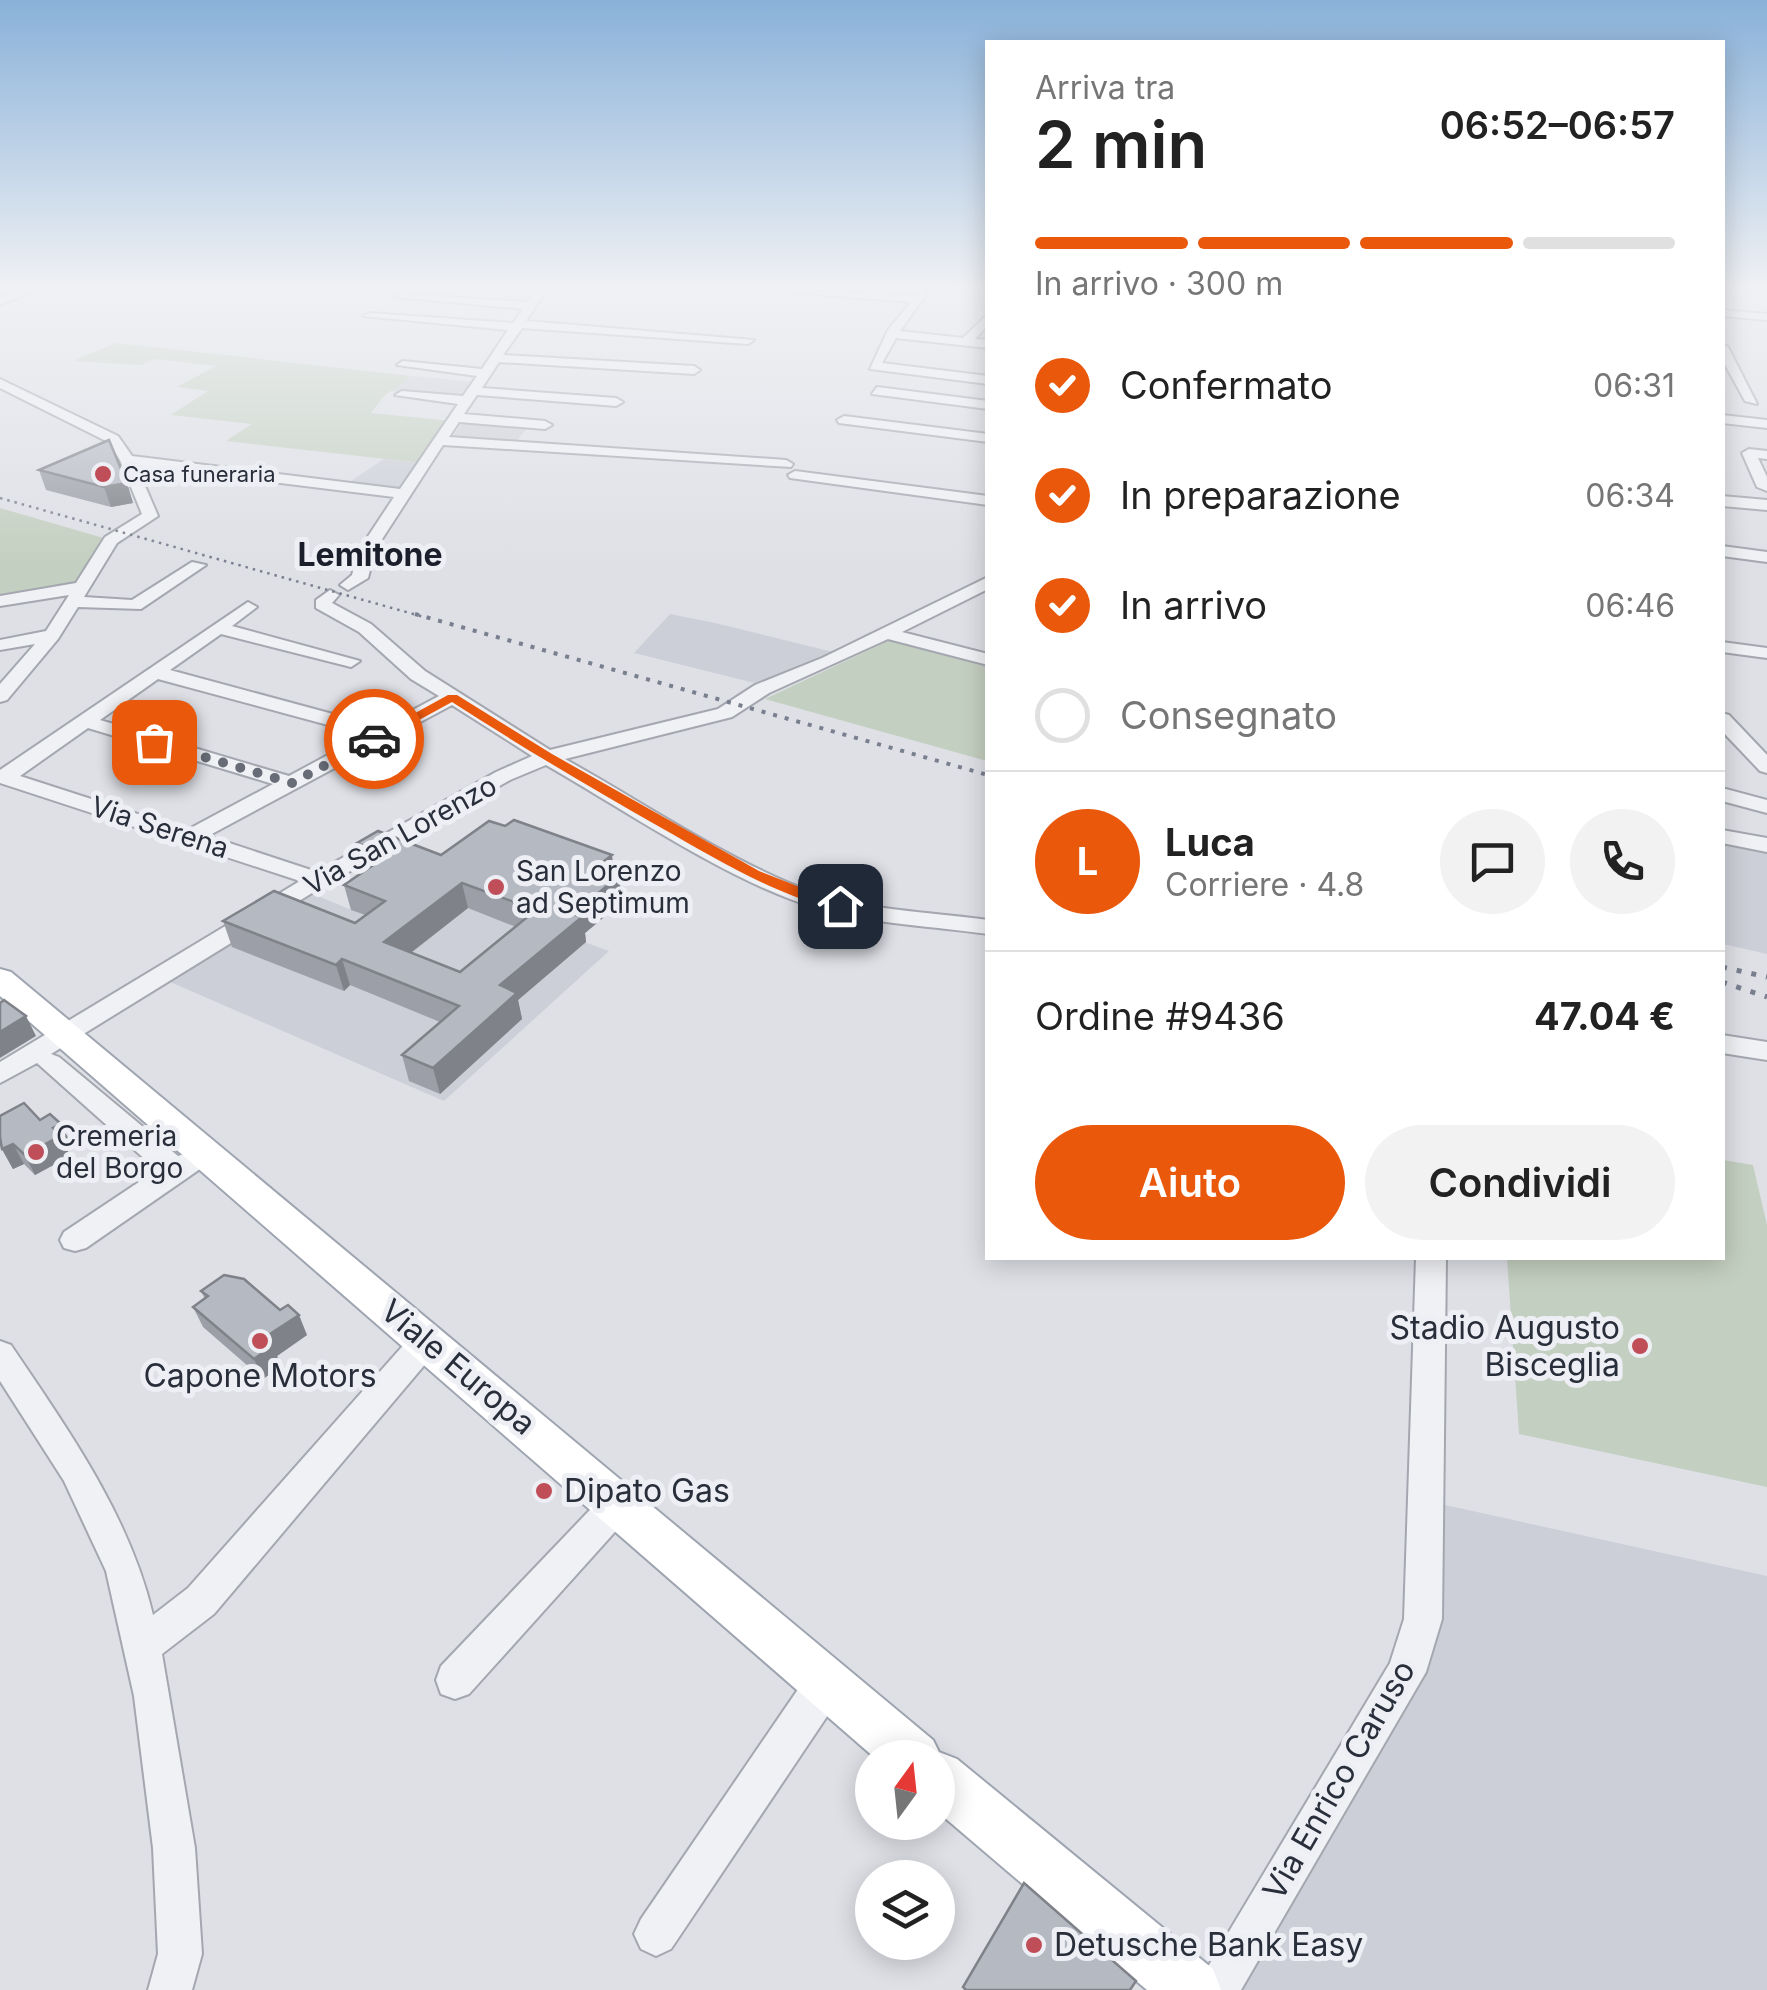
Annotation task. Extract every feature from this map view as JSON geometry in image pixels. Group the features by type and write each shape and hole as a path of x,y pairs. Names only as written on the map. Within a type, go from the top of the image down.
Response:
{"main road":[{"name":"Viale Europa","path":"0,979 65,1048 190,1163 426,1340 894,1740"},
{"path":"955,1792 1187,1986"}],"street":[{"path":"348,585 360,578 367,550 483,380"},
{"path":"647,380 671,382"},
{"path":"1739,380 1760,402"},
{"path":"0,382 113,439 128,460 150,516 111,540 52,635 0,696"},
{"path":"877,391 985,405"},
{"path":"402,395 616,402"},
{"path":"1728,399 1760,402"},
{"path":"458,418 546,425"},
{"path":"1725,419 1767,424"},
{"path":"844,420 985,438"},
{"path":"443,440 790,470 985,501"},
{"path":"1764,487 1749,453 1767,455"},
{"path":"128,460 406,494"},
{"path":"1725,500 1767,505"},
{"path":"1725,551 1767,557"},
{"path":"0,601 78,594 136,606 198,565"},
{"name":"Via San Lorenzo","path":"0,1074 65,1048 320,880 504,776 547,757 709,719 762,689 985,583"},
{"path":"330,595 322,604 365,628 418,675 452,697 547,757 798,895 840,906 985,927"},
{"path":"2,777 248,607"},
{"path":"218,628 351,662"},
{"path":"884,633 985,659"},
{"path":"0,645 52,635"},
{"path":"1725,647 1767,653"},
{"path":"154,672 383,734"},
{"path":"192,836 452,697"},
{"path":"84,721 292,783"},
{"path":"1725,722 1767,767"},
{"name":"Via Serena","path":"2,777 320,880"},
{"path":"1725,795 1767,807"},
{"path":"1725,837 1767,845"},
{"path":"1725,1044 1767,1051"},
{"path":"0,1092 65,1048"},
{"path":"75,1240 190,1163"},
{"name":"Via Enrico Caruso","path":"1187,1986 1407,1672 1423,1619 1431,1260"},
{"path":"141,1647 201,1600 426,1340"},
{"path":"4,1370 76,1470 124,1570 153,1696 174,1848 180,1954 170,1990"},
{"path":"454,1680 620,1503"},
{"path":"656,1934 828,1680"}],"shaded area":[{"path":"407,380 478,382 467,399 390,391"},
{"path":"463,422 529,426 514,444 450,440"},
{"path":"384,459 422,463 404,489 348,483"},
{"path":"670,614 837,653 774,680 755,683 634,653"},
{"path":"1725,841 1767,849 1767,954 1725,944"},
{"path":"313,894 405,932 455,895 609,951 444,1101 168,981"},
{"path":"1436,1503 1767,1576 1767,1990 1240,1990 1421,1683 1436,1620"}],"green space":[{"path":"190,380 407,380 384,396 371,413 452,421 422,463 226,441 252,424 171,415 208,391 177,387"},
{"path":"0,508 107,539 75,584 0,597"},
{"path":"890,640 985,666 985,760 765,699"},
{"name":"Stadio Augusto Bisceglia","path":"1725,1160 1753,1165 1767,1225 1767,1487 1519,1434 1507,1260 1725,1260"}],"building":[{"path":"109,440 127,483 104,487 39,470"},
{"path":"514,820 612,855 595,868 619,876 573,914 582,917 500,985 517,993 433,1068 402,1055 459,1006 342,959 336,965 223,921 274,891 355,923 385,901 344,885 388,855 357,843 378,831 441,855 489,821 505,826","holes":["462,883 536,910 460,972 384,942"]},
{"path":"4,1000 26,1016 0,1032 0,1003"},
{"path":"24,1103 40,1120 50,1114 61,1124 53,1128 60,1136 25,1155 13,1144 2,1149 0,1137 0,1116"},
{"path":"224,1275 244,1279 280,1310 288,1305 299,1315 264,1338 272,1346 254,1359 193,1307 208,1296 201,1291"},
{"name":"Detusche Bank Easy","path":"1024,1883 1136,1981 1130,1990 963,1987"}],"railway":[{"path":"0,498 424,617"},
{"path":"415,614 985,774"},
{"path":"1725,968 1767,977"},
{"path":"1725,983 1767,997"}],"way so far":[{"path":"154,742 292,783 374,739"}],"place":[{"name":"Casa funeraria","path":"103,474"},
{"name":"San Lorenzo ad Septimum","path":"496,887"},
{"name":"Cremeria del Borgo","path":"36,1152"},
{"name":"Capone Motors","path":"260,1341"},
{"name":"Stadio Augusto Bisceglia","path":"1640,1346"},
{"name":"Dipato Gas","path":"544,1491"},
{"name":"Detusche Bank Easy","path":"1034,1945"}],"district":[{"name":"Lemitone","path":"370,555"}],"route":[{"path":"374,739 452,697 547,757 754,874 798,895 840,906"}]}
